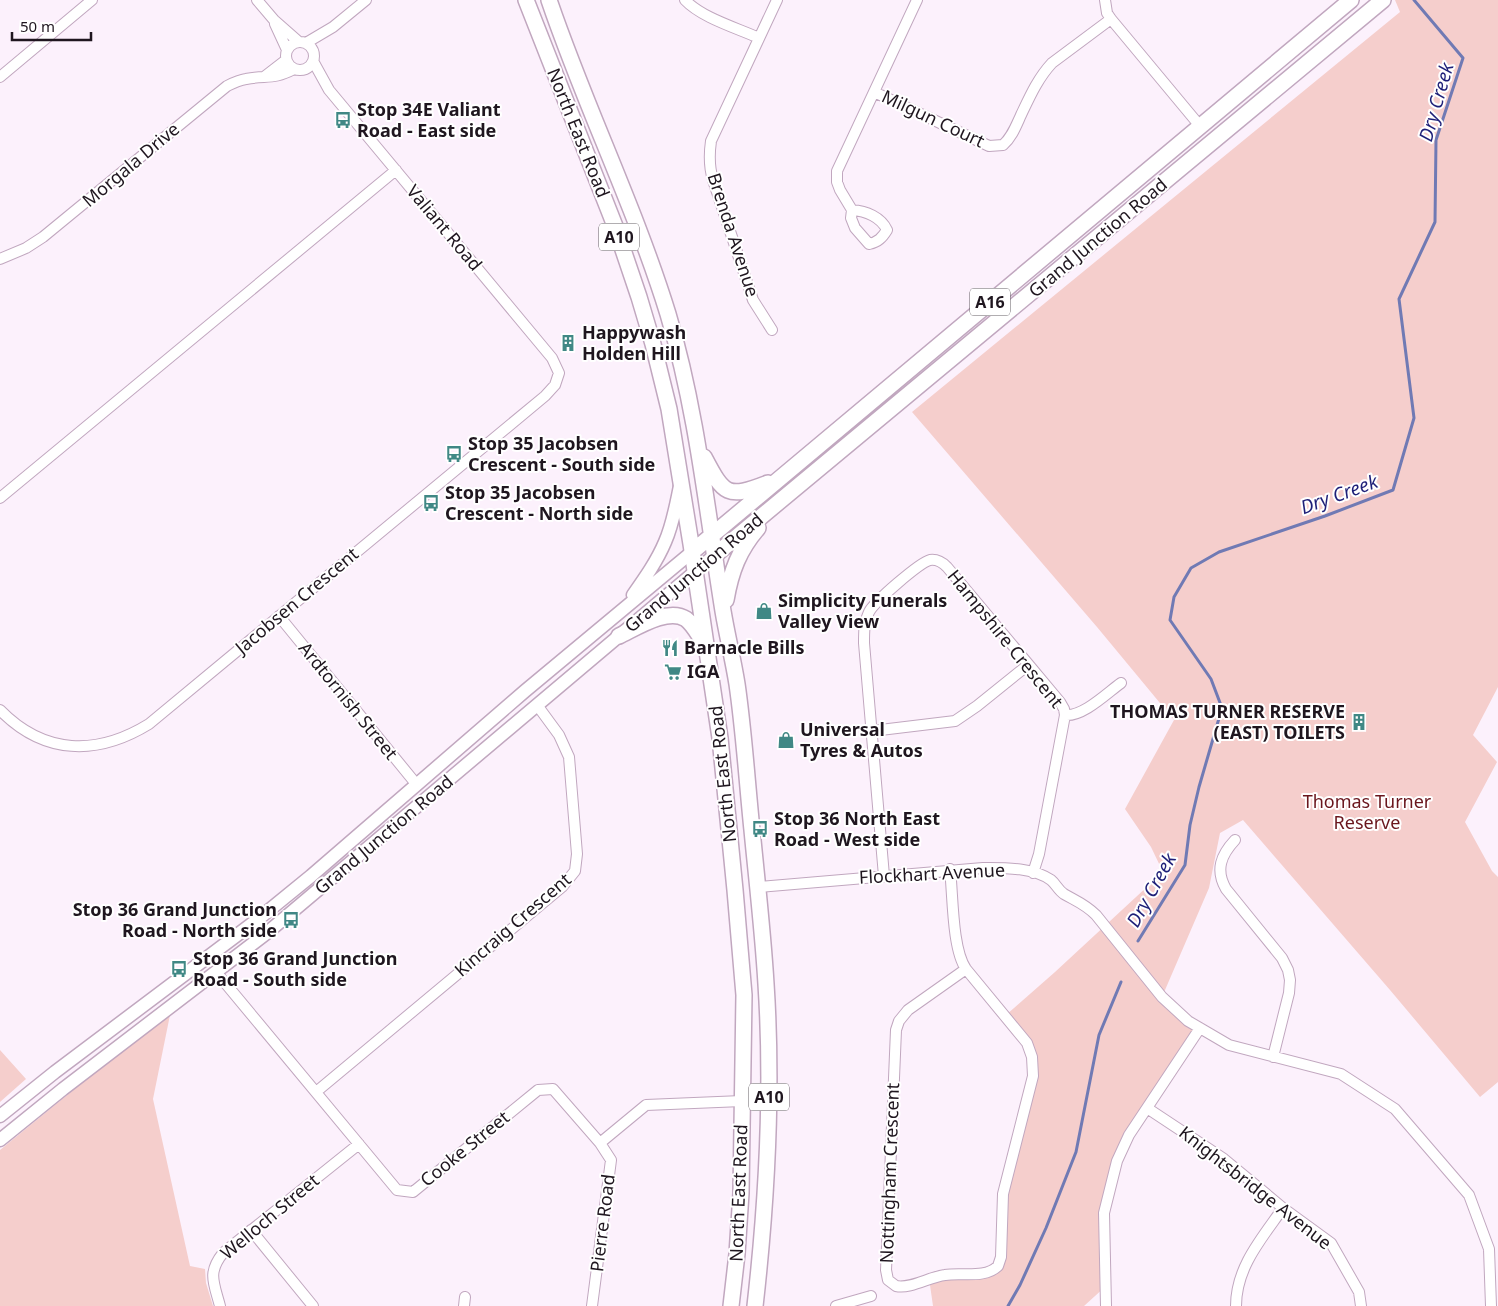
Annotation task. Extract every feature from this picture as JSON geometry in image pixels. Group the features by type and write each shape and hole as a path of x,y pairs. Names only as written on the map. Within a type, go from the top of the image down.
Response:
{"highway":[{"name":"North East Road","path":"526,0 630,268 669,409 681,480 720,738 744,995 741,1192 731,1306"},
{"name":"North East Road","path":"550,0 656,277 677,348 698,447 724,614 731,646 758,887 766,985 769,1087 766,1179 755,1306"},
{"name":"Grand Junction Road","path":"692,552 1350,0"},
{"name":"Grand Junction Road","path":"715,555 1383,0"},
{"path":"1200,126 1213,141"},
{"path":"906,373 918,387"},
{"path":"698,447 716,480 726,490 739,493 780,479"},
{"path":"724,614 729,583 736,560 746,542 787,495"},
{"path":"619,636 663,616 672,615 679,616 688,622 707,648"},
{"path":"733,866 749,882 758,887 745,901 738,917"},
{"path":"734,1281 743,1295 755,1306"}],"main road":[{"path":"625,607 648,573 665,542 672,523 681,480"},
{"name":"Grand Junction Road","path":"0,1116 55,1072 265,914 525,691 692,552"},
{"name":"Grand Junction Road","path":"0,1140 268,932 715,555"},
{"path":"525,691 537,705"},
{"path":"417,785 428,798"},
{"path":"206,958 216,972"},
{"path":"55,1072 91,1068"}],"street":[{"path":"0,77 92,0"},
{"path":"257,0 274,20 311,48 313,57"},
{"path":"263,78 286,55 290,46 302,43 333,28 366,0"},
{"path":"685,0 705,14 759,38"},
{"name":"Brenda Avenue","path":"772,330 753,300 713,180 710,164 711,141 777,0"},
{"path":"852,210 840,190 837,182 837,171 917,0"},
{"path":"1105,0 1107,13 1111,19 1200,126"},
{"name":"Milgun Court","path":"874,92 989,146 1003,145 1012,135 1044,71 1111,19"},
{"path":"274,20 286,55 299,69 313,57 333,28"},
{"name":"Valiant Road","path":"313,57 329,90 557,366"},
{"name":"Valiant Road","path":"299,69 329,90"},
{"name":"Morgala Drive","path":"0,259 26,248 43,237 227,86 247,78 272,77 299,69"},
{"path":"0,498 396,170"},
{"name":"Jacobsen Crescent","path":"0,710 12,723 28,732 61,745 90,746 122,738 149,724 545,396 555,385 559,373 557,366"},
{"name":"Hampshire Crescent","path":"884,876 864,651 866,618 869,610 881,597 927,561 935,560 947,567 1060,702 1065,715"},
{"name":"Ardtornish Street","path":"278,616 417,785"},
{"path":"872,731 955,721 1028,665"},
{"path":"1033,872 1041,846 1065,715 1074,715 1083,711 1121,683"},
{"name":"Kincraig Crescent","path":"316,1092 562,887 575,871 577,854 569,757 559,735 537,705"},
{"path":"1235,840 1221,860 1222,881 1226,889 1282,958 1290,976 1288,1001 1272,1057"},
{"name":"Flockhart Avenue","path":"758,887 950,869 1000,868 1033,872 1052,881 1061,892 1086,905 1101,920 1161,996 1179,1014 1200,1028 1229,1045 1340,1074 1373,1093 1395,1109 1469,1195 1489,1249 1493,1303"},
{"path":"950,869 958,948 960,958 966,968"},
{"name":"Nottingham Crescent","path":"966,968 1021,1033 1030,1048 1033,1063 1033,1076 1003,1194 1001,1252 998,1266 986,1273 945,1274 900,1287 892,1284 888,1280 886,1273 897,1026 902,1016 908,1010 966,968"},
{"name":"Cooke Street","path":"216,972 397,1190 413,1192 538,1090 553,1089 600,1143"},
{"path":"1106,1306 1103,1224 1106,1202 1117,1161 1122,1147 1200,1028"},
{"path":"600,1143 646,1105 742,1101"},
{"name":"Knightsbridge Avenue","path":"1147,1108 1224,1159 1333,1246 1359,1292 1361,1306"},
{"name":"Pierre Road","path":"592,1306 610,1160 600,1143"},
{"name":"Welloch Street","path":"220,1306 213,1281 214,1265 223,1253 358,1144"},
{"path":"1236,1306 1237,1291 1247,1261 1283,1208"},
{"path":"252,1230 313,1306"},
{"path":"836,1306 872,1296"}],"green space":[{"name":"Thomas Turner Reserve","path":"1395,0 1498,0 1498,687 1473,735 1497,762 1465,822 1492,871 1498,877 1498,1082 1480,1097 1243,820 1220,833 1209,888 1162,997 1200,1028 1129,1135 1110,1185 1106,1286 1084,1306 933,1306 929,1278 995,1269 1002,1212 1033,1063 1006,1015 1163,872 1151,847 1125,809 1174,720 1097,627 912,412 1400,12"},
{"path":"171,1010 153,1099 190,1266 205,1269 206,1283 213,1306 0,1306 0,1150"},
{"path":"0,1050 26,1079 0,1102"}],"waterway":[{"name":"Dry Creek","path":"1138,941 1185,865 1190,825 1222,708 1211,679 1170,620 1174,597 1191,568 1219,552 1325,516 1393,490 1414,418 1399,299 1435,222 1436,140 1463,58 1414,0"},
{"name":"Dry Creek","path":"1008,1306 1020,1285 1046,1228 1076,1152 1099,1035 1121,982"}],"place":[{"name":"Stop 34E Valiant Road - East side","path":"343,120"},
{"name":"Happywash Holden Hill","path":"568,343"},
{"name":"Stop 35 Jacobsen Crescent - South side","path":"454,454"},
{"name":"Stop 35 Jacobsen Crescent - North side","path":"431,503"},
{"name":"Simplicity Funerals Valley View","path":"764,611"},
{"name":"Barnacle Bills","path":"670,648"},
{"name":"IGA","path":"673,672"},
{"name":"THOMAS TURNER RESERVE (EAST) TOILETS","path":"1359,722"},
{"name":"Universal Tyres & Autos","path":"786,740"},
{"name":"Stop 36 North East Road - West side","path":"760,829"},
{"name":"Stop 36 Grand Junction Road - North side","path":"291,920"},
{"name":"Stop 36 Grand Junction Road - South side","path":"179,969"}]}
